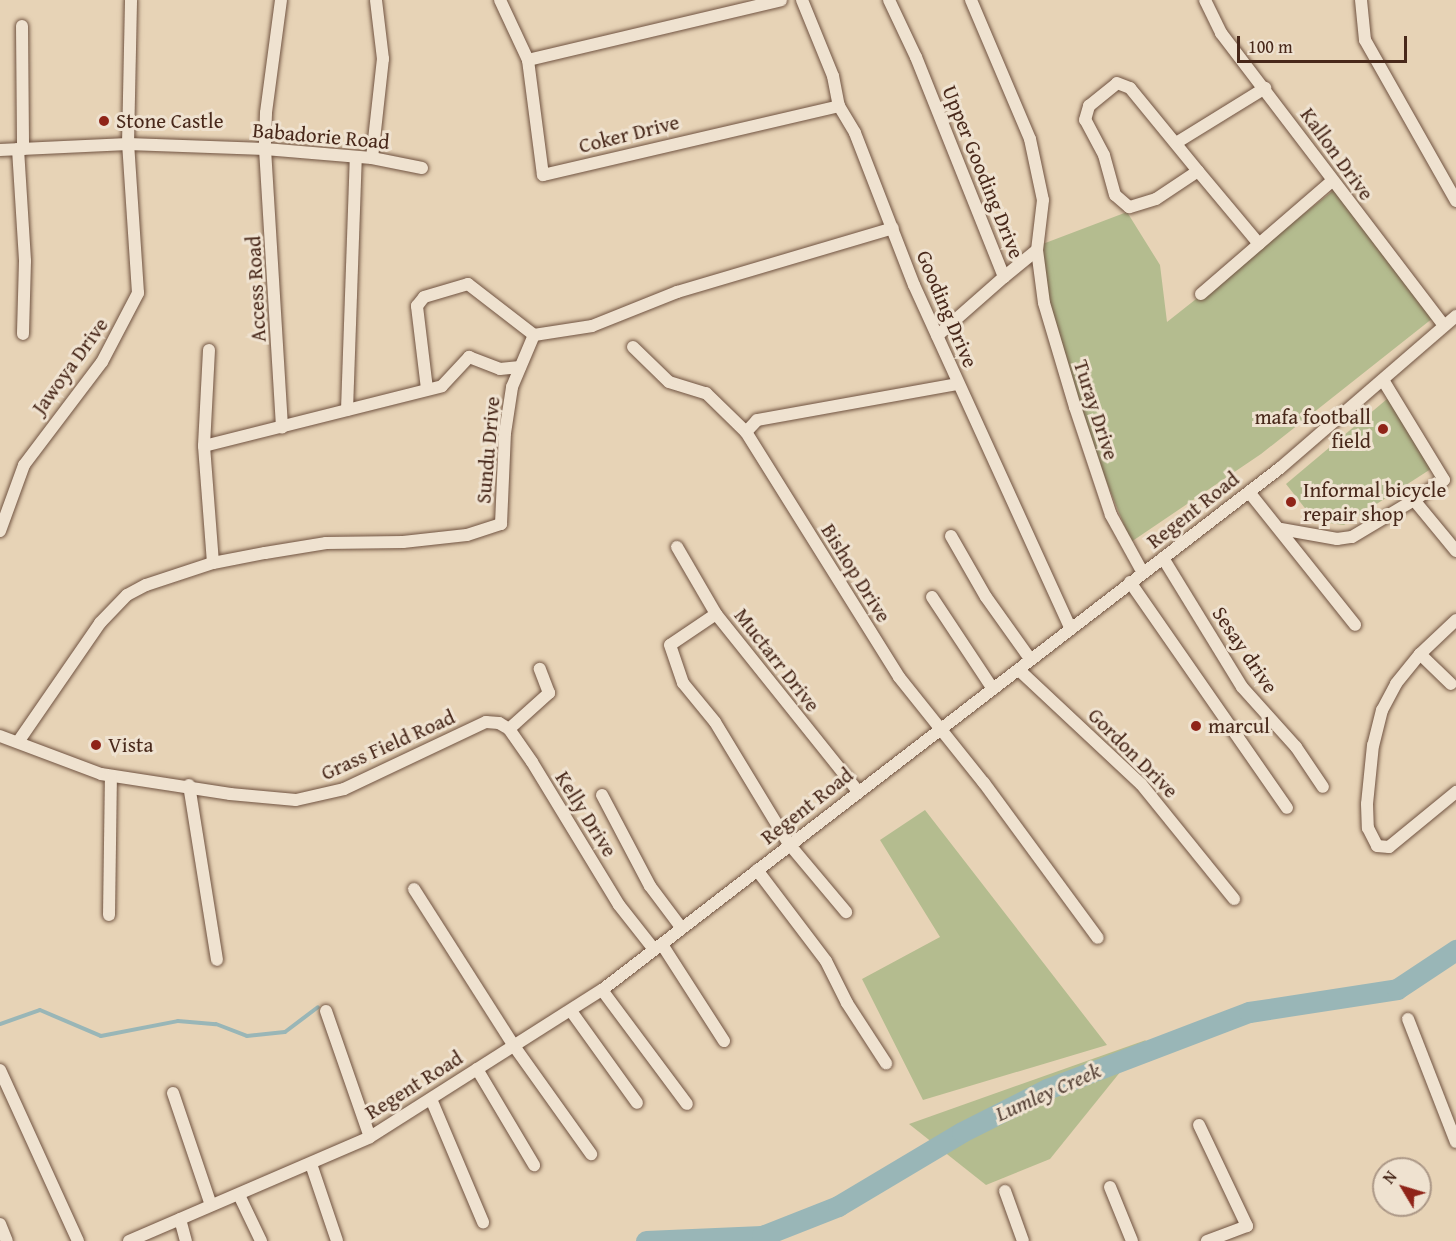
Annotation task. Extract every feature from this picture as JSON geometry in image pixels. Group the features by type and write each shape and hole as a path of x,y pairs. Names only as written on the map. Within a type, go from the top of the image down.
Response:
{"street":[{"name":"Jawoya Drive","path":"0,531 24,465 112,346 138,293 128,144 133,41 131,0"},
{"name":"Access Road","path":"281,0 266,113 265,149 282,427"},
{"path":"372,158 383,59 376,0"},
{"path":"500,0 528,60 781,0"},
{"name":"Gooding Drive","path":"802,0 833,76 838,106 855,133 937,336 1070,628"},
{"name":"Upper Gooding Drive","path":"889,0 916,57 1004,277 937,336"},
{"name":"Turay Drive","path":"971,0 1036,160 1043,200 1037,250 1044,303 1075,407 1111,515 1143,573"},
{"name":"Kallon Drive","path":"1205,0 1221,33 1444,326"},
{"path":"1361,0 1365,40 1456,201"},
{"path":"22,26 21,149 26,271 22,334"},
{"name":"Coker Drive","path":"528,60 543,174 838,106"},
{"path":"1198,171 1156,199 1124,205 1115,195 1104,155 1085,120 1086,112 1122,83 1176,143 1259,243"},
{"path":"1176,143 1265,88"},
{"name":"Babadorie Road","path":"0,150 128,144 265,149 372,158 422,168"},
{"path":"347,410 356,158"},
{"path":"1201,294 1332,181"},
{"path":"427,389 417,306 424,297 468,284 534,335 592,326 677,292 893,228"},
{"path":"1004,277 1037,250"},
{"name":"Regent Road","path":"129,1241 370,1137 602,990 658,947 680,926 757,870 857,790 1019,670 1070,628 1249,492 1383,381 1456,316"},
{"name":"Sundu Drive","path":"18,742 93,632 118,603 146,585 213,563 326,543 403,542 467,535 501,524 505,433 512,387 534,335"},
{"name":"Bishop Drive","path":"633,347 669,382 706,393 746,432 921,709 941,728 1098,938"},
{"path":"209,350 204,446 213,563"},
{"path":"204,446 447,383 460,362 469,357 500,369 520,368"},
{"path":"1281,529 1337,539 1352,537 1444,480 1383,381"},
{"path":"746,432 757,420 958,384"},
{"path":"1249,492 1281,529 1355,625"},
{"path":"1414,500 1456,551"},
{"path":"951,536 986,597 1031,660"},
{"name":"Muctarr Drive","path":"677,547 716,614 857,790"},
{"name":"Sesay drive","path":"1163,558 1242,687 1296,747 1323,787"},
{"path":"1131,582 1287,808"},
{"path":"932,597 993,689"},
{"path":"716,614 670,645 683,683 715,722 789,844 846,912"},
{"path":"1456,620 1419,654 1395,684 1382,710 1373,745 1367,804 1368,828 1377,846 1389,847 1456,792"},
{"path":"1419,654 1451,684"},
{"path":"509,729 549,693 540,669"},
{"name":"Gordon Drive","path":"1019,670 1141,784 1234,899"},
{"name":"Grass Field Road","path":"0,736 111,776 189,785 262,798 319,797 344,789 486,722 509,729"},
{"name":"Kelly Drive","path":"509,729 620,905 658,947 724,1041"},
{"path":"109,915 111,776"},
{"path":"189,785 217,960"},
{"path":"602,795 650,886 680,926"},
{"path":"757,870 826,961 847,1003 886,1063"},
{"path":"414,889 514,1046 591,1154"},
{"path":"602,990 687,1104"},
{"path":"326,1011 370,1137"},
{"path":"571,1011 637,1103"},
{"path":"1408,1019 1456,1142"},
{"path":"477,1069 534,1165"},
{"path":"0,1070 78,1241"},
{"path":"173,1093 212,1205"},
{"path":"430,1099 483,1222"},
{"path":"1199,1125 1247,1226 1207,1241"},
{"path":"311,1164 337,1241"},
{"path":"1110,1187 1132,1241"},
{"path":"1005,1191 1023,1241"},
{"path":"239,1195 261,1241"},
{"path":"180,1219 186,1241"},
{"path":"0,1224 7,1241"}],"green space":[{"path":"1334,190 1433,318 1261,454 1131,542 1091,444 1048,308 1040,245 1127,212 1160,265 1167,322"},
{"name":"mafa football field","path":"1393,394 1437,465 1344,525 1329,523 1308,512 1286,484"},
{"path":"925,810 1107,1045 923,1100 862,979 940,937 880,840"},
{"path":"1146,1040 1050,1159 986,1185 909,1124"}],"waterway":[{"name":"Lumley Creek","path":"646,1241 762,1236 838,1206 962,1132 1047,1089 1249,1012 1397,989 1456,950"},
{"path":"0,1024 40,1010 101,1036 178,1021 216,1024 247,1036 285,1032 318,1007"}],"place":[{"name":"Stone Castle","path":"104,121"},
{"name":"mafa football field","path":"1383,429"},
{"name":"Informal bicycle repair shop","path":"1291,502"},
{"name":"marcul","path":"1196,726"},
{"name":"Vista","path":"96,745"}]}
